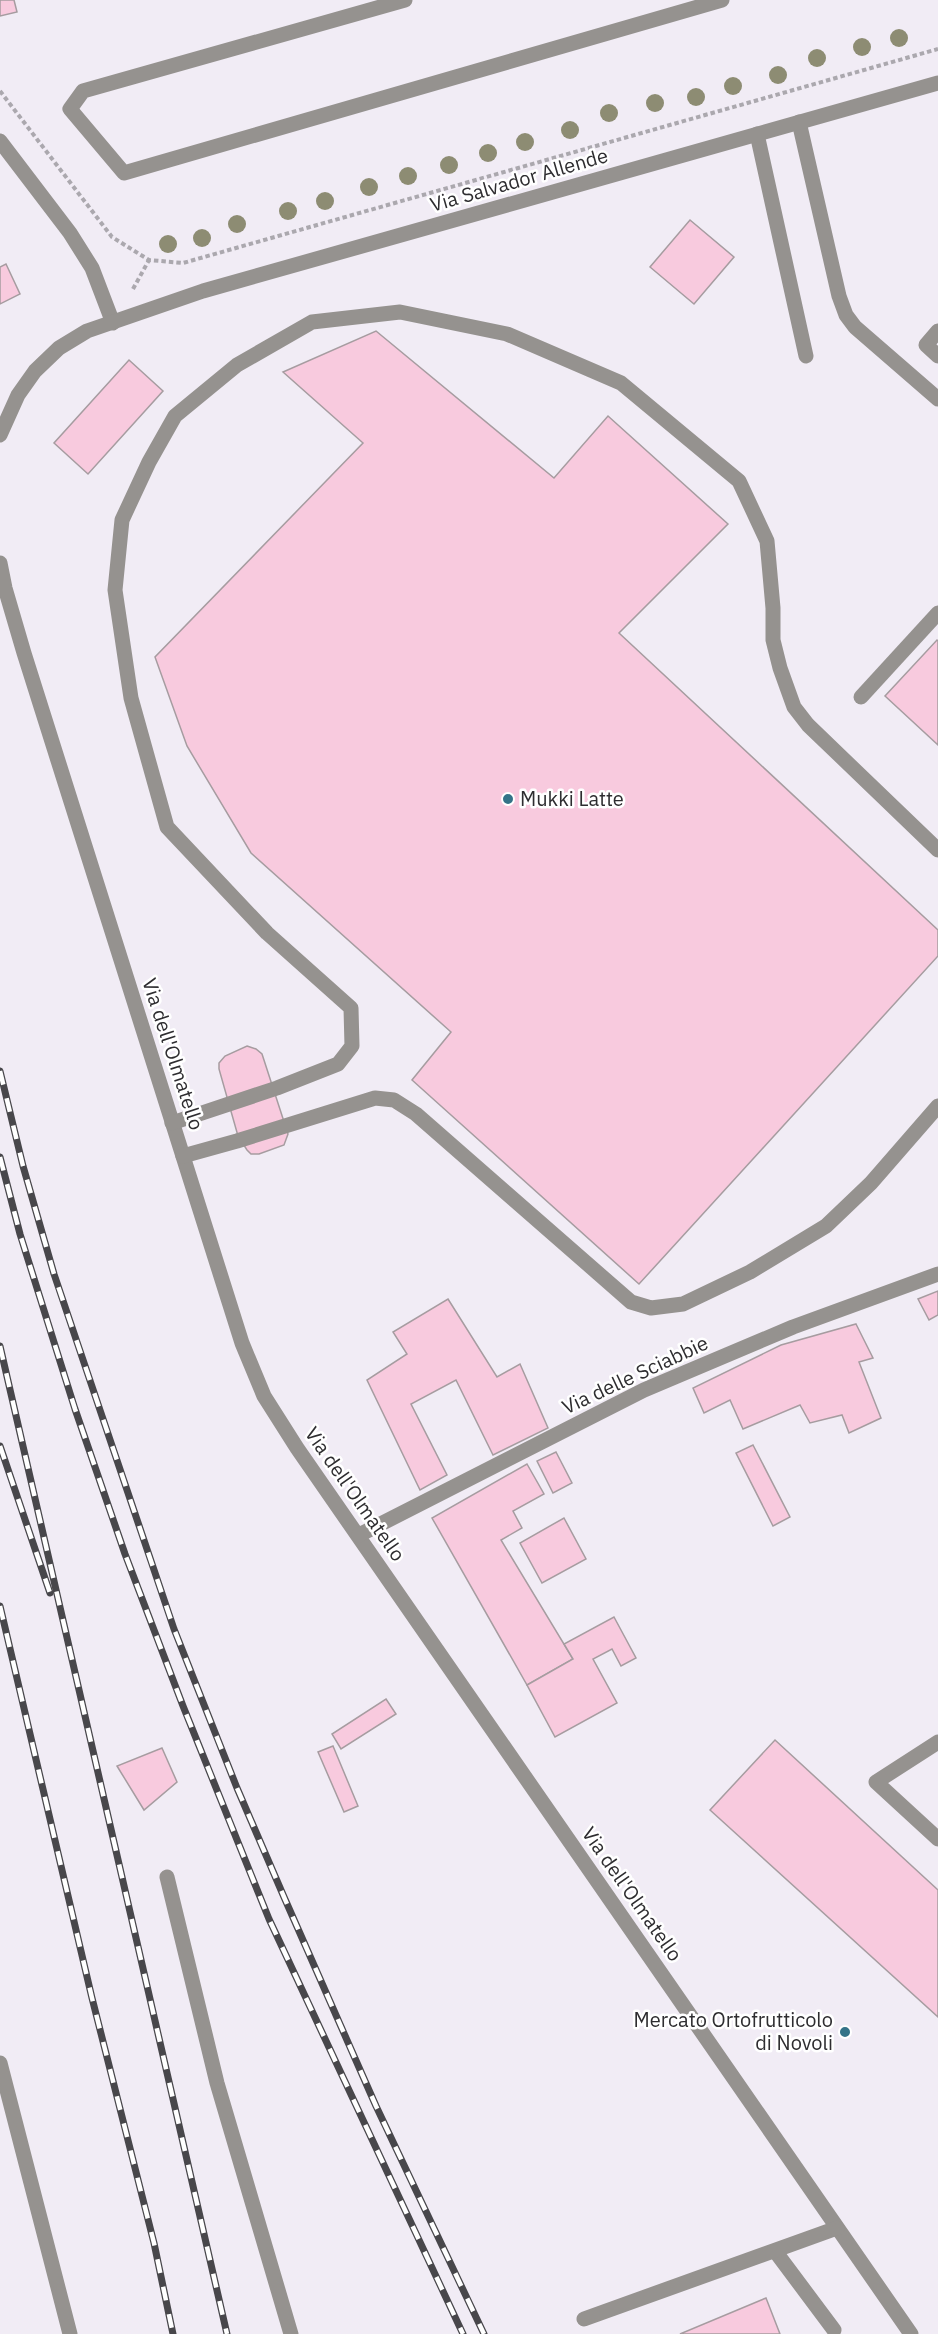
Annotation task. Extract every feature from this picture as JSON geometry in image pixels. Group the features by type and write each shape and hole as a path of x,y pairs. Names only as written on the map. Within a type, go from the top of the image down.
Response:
{"street":[{"path":"405,0 83,91 70,109 124,174 722,0"},
{"name":"Via Salvador Allende","path":"113,323 203,291 938,82"},
{"path":"799,122 839,296 846,315 855,327 938,399"},
{"path":"757,134 806,356"},
{"path":"0,141 70,233 93,268 113,323 87,331 59,348 35,370 18,395 0,435"},
{"path":"172,1123 330,1068 338,1064 352,1046 351,1008 267,933 168,827 131,698 115,590 122,520 149,462 175,416 237,365 312,322 400,312 507,334 621,383 738,481 767,541 773,608 773,640 794,707 808,725 938,850"},
{"path":"938,331 926,345 938,356"},
{"name":"Via dell'Olmatello","path":"0,562 21,642 172,1123 242,1343 264,1396 297,1448 911,2334"},
{"path":"861,697 937,616"},
{"path":"183,1155 237,1141 375,1098 394,1100 416,1114 631,1302 651,1308 682,1304 750,1272 826,1226 871,1183 938,1106"},
{"name":"Via delle Sciabbie","path":"359,1535 644,1390 794,1327 938,1274"},
{"path":"938,1742 876,1782 938,1839"},
{"path":"167,1877 217,2084 291,2334"},
{"path":"0,2063 70,2334"},
{"path":"584,2319 837,2228"},
{"path":"775,2251 834,2330"}],"path":[{"path":"0,91 112,237 149,260 183,263 938,49"}],"building":[{"path":"0,0 14,0 17,12 0,16"},
{"path":"690,220 734,257 694,304 650,267"},
{"path":"6,264 20,294 0,304 0,267"},
{"name":"Mukki Latte","path":"376,331 554,478 608,416 728,524 619,633 938,930 938,956 639,1284 412,1080 451,1032 251,853 187,746 155,657 363,443 283,372"},
{"path":"129,360 163,391 88,474 54,443"},
{"path":"938,641 938,745 885,696"},
{"path":"247,1046 262,1054 288,1134 284,1145 259,1154 251,1154 238,1136 219,1069 219,1063 225,1056"},
{"path":"938,1291 938,1315 929,1320 918,1299"},
{"path":"448,1299 497,1377 520,1364 548,1428 493,1455 456,1380 411,1404 447,1475 420,1490 367,1380 407,1354 393,1332"},
{"path":"856,1324 873,1358 859,1362 881,1418 849,1433 842,1415 810,1423 800,1405 743,1429 730,1400 704,1413 693,1388 781,1345"},
{"path":"753,1445 790,1517 773,1526 736,1453"},
{"path":"556,1452 572,1483 553,1493 537,1461"},
{"path":"527,1464 544,1494 513,1511 522,1528 501,1540 573,1659 527,1685 432,1518"},
{"path":"564,1518 586,1559 542,1583 520,1543"},
{"path":"614,1617 636,1658 621,1666 612,1649 593,1659 617,1703 555,1737 527,1685 573,1659 564,1644"},
{"path":"386,1699 396,1714 341,1749 332,1734"},
{"path":"775,1740 938,1890 938,2017 710,1810"},
{"path":"333,1746 358,1806 344,1812 318,1752"},
{"path":"162,1748 177,1782 144,1810 117,1766"},
{"path":"766,2298 780,2334 680,2334"}],"railway":[{"path":"0,1071 23,1166 54,1274 174,1629 237,1788 284,1897 376,2106 484,2334"},
{"path":"0,1157 20,1234 75,1409 125,1554 183,1706 269,1919 463,2334"},
{"path":"0,1346 227,2334"},
{"path":"0,1446 50,1593"},
{"path":"0,1606 92,1998 154,2243 173,2334"}],"place":[{"name":"Mukki Latte","path":"508,799"},
{"name":"Mercato Ortofrutticolo di Novoli","path":"845,2032"}]}
